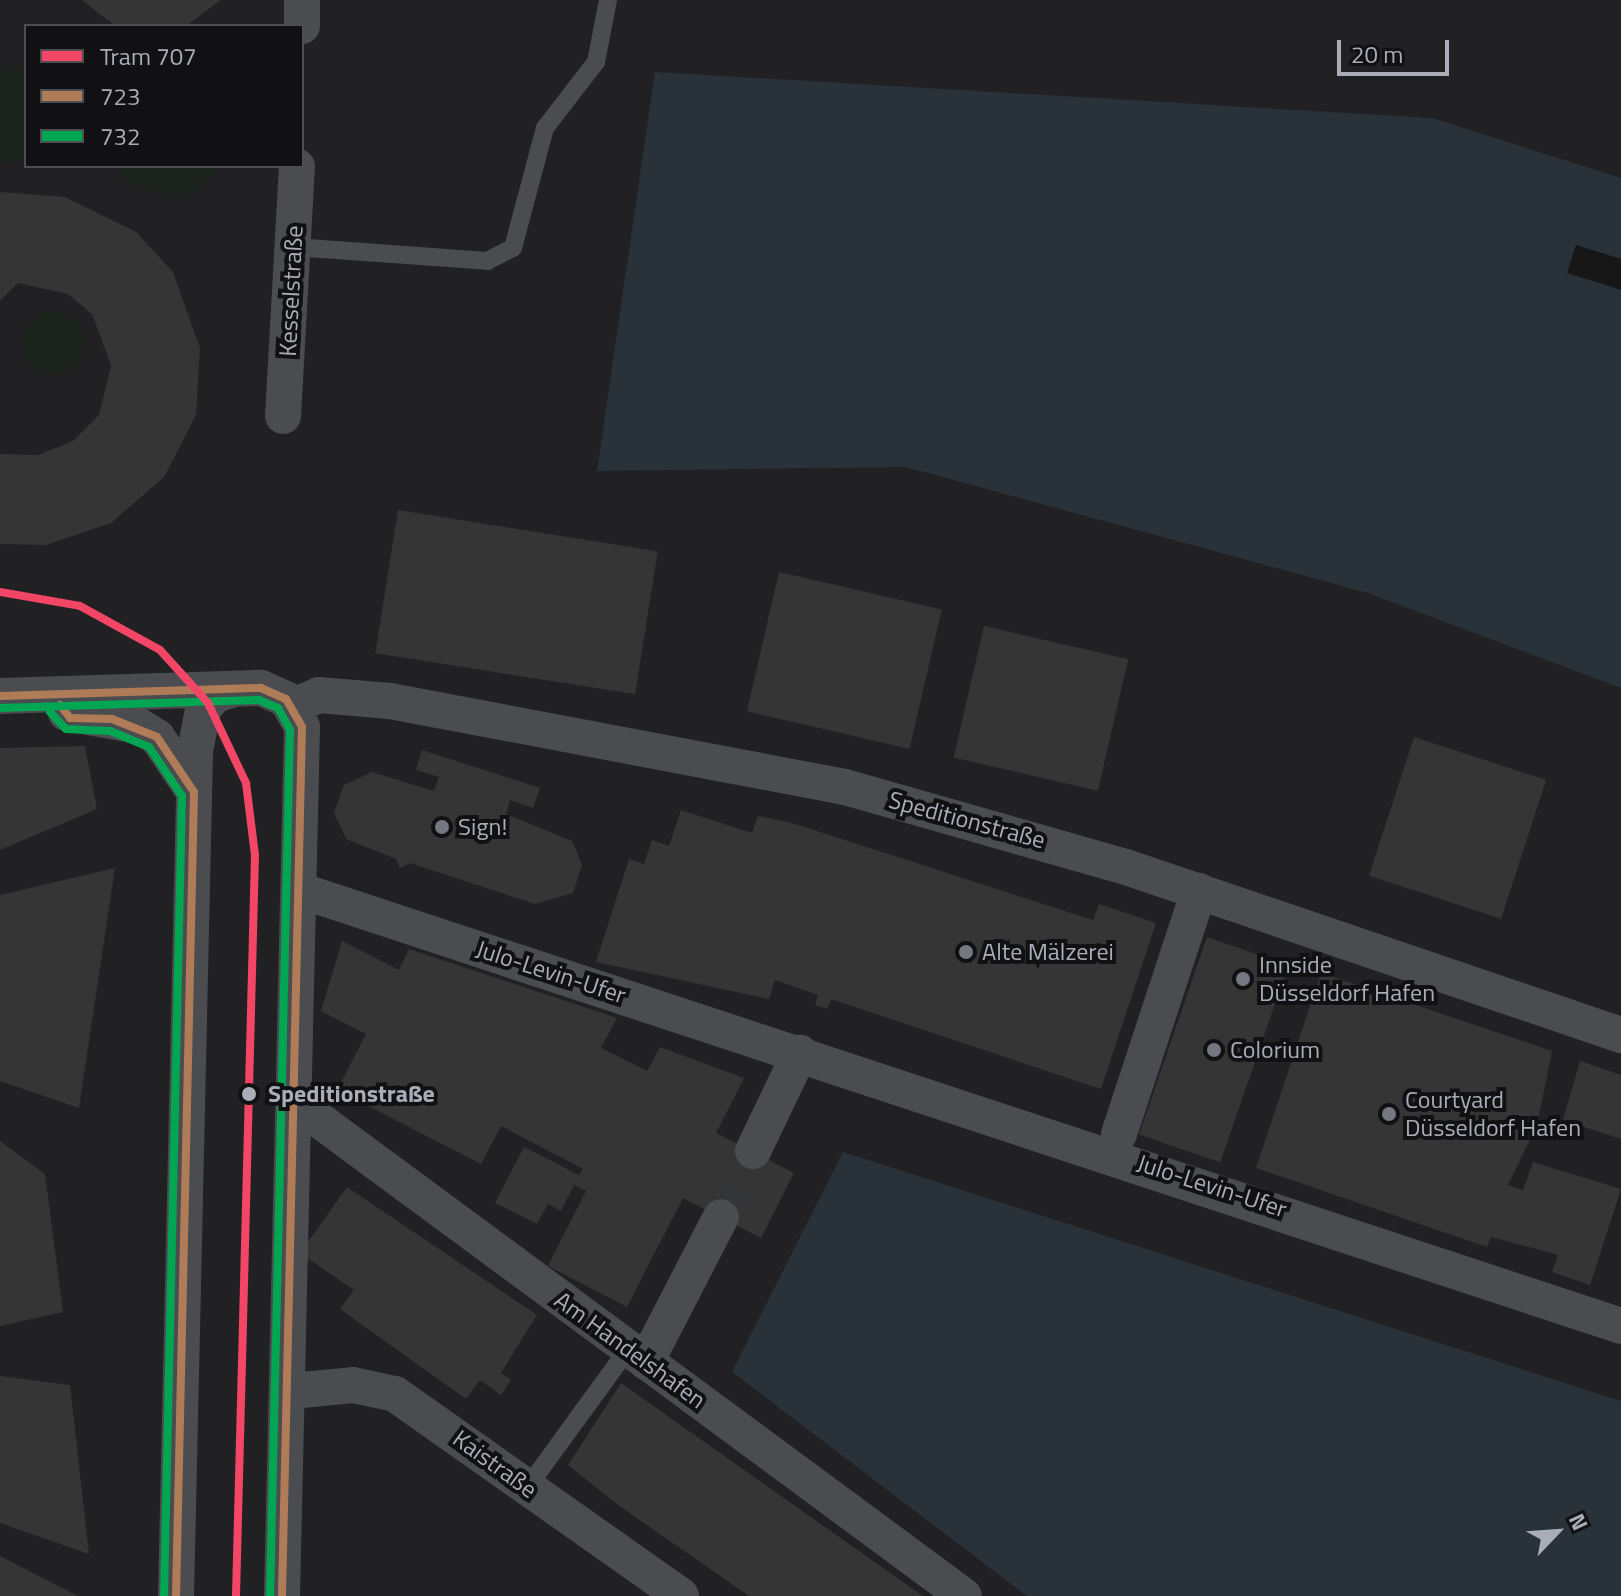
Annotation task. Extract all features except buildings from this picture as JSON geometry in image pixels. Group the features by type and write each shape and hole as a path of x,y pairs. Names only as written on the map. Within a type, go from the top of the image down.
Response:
{"street":[{"path":"302,0 302,24"},
{"name":"Kesselstraße","path":"283,416 297,168"},
{"path":"176,1596 197,815 203,709 215,695 235,689"},
{"path":"0,696 235,689 277,692 293,706 303,749 302,891 291,1391 282,1596"},
{"name":"Speditionstraße","path":"293,706 319,695 390,701 845,787 1199,891 1621,1035"},
{"path":"53,696 70,718 112,719 157,737 186,773 197,815"},
{"name":"Julo-Levin-Ufer","path":"302,891 1621,1326"},
{"path":"1119,1134 1199,891"},
{"path":"753,1151 800,1053"},
{"name":"Am Handelshafen","path":"296,1103 964,1596"},
{"path":"637,1355 721,1217"},
{"name":"Kaistraße","path":"291,1391 353,1385 395,1394 681,1596"}],"lane":[{"path":"294,247 487,261 513,248 545,128 596,62 608,0"},
{"path":"527,1488 637,1355"}],"shaded area":[{"path":"0,0 1621,0 1621,1596 0,1596"},
{"path":"19,66 24,69 24,161 0,163 0,68"},
{"path":"655,72 1432,118 1621,178 1621,688 1368,593 906,467 597,471"},
{"path":"116,168 221,168 193,193 170,198 128,183"},
{"path":"54,311 66,313 77,320 84,331 84,355 77,366 66,373 54,375 42,373 31,366 24,355 22,343 24,331 31,320 42,313"},
{"path":"843,1152 1621,1401 1621,1596 1027,1596 732,1372"}],"pier":[{"path":"1576,245 1621,259 1621,290 1567,273"}],"tunnel":[{"path":"721,1217 753,1151"}],"tram line":[{"name":"707","path":"0,592 80,606 160,650 208,703 246,783 255,855 236,1596"}],"transit line":[{"name":"723","path":"0,696 261,688 286,699 302,727 282,1596"},
{"name":"732","path":"0,708 259,700 278,708 290,730 270,1596"},
{"name":"723","path":"60,705 70,718 112,719 157,737 194,792 176,1596"},
{"name":"732","path":"50,712 66,729 110,731 149,747 182,796 164,1596"}],"place":[{"name":"Sign!","path":"442,827"},
{"name":"Alte Mälzerei","path":"966,952"},
{"name":"Innside Düsseldorf Hafen","path":"1243,979"},
{"name":"Colorium","path":"1214,1050"},
{"name":"Speditionstraße","path":"249,1094"},
{"name":"Courtyard Düsseldorf Hafen","path":"1389,1114"}]}
